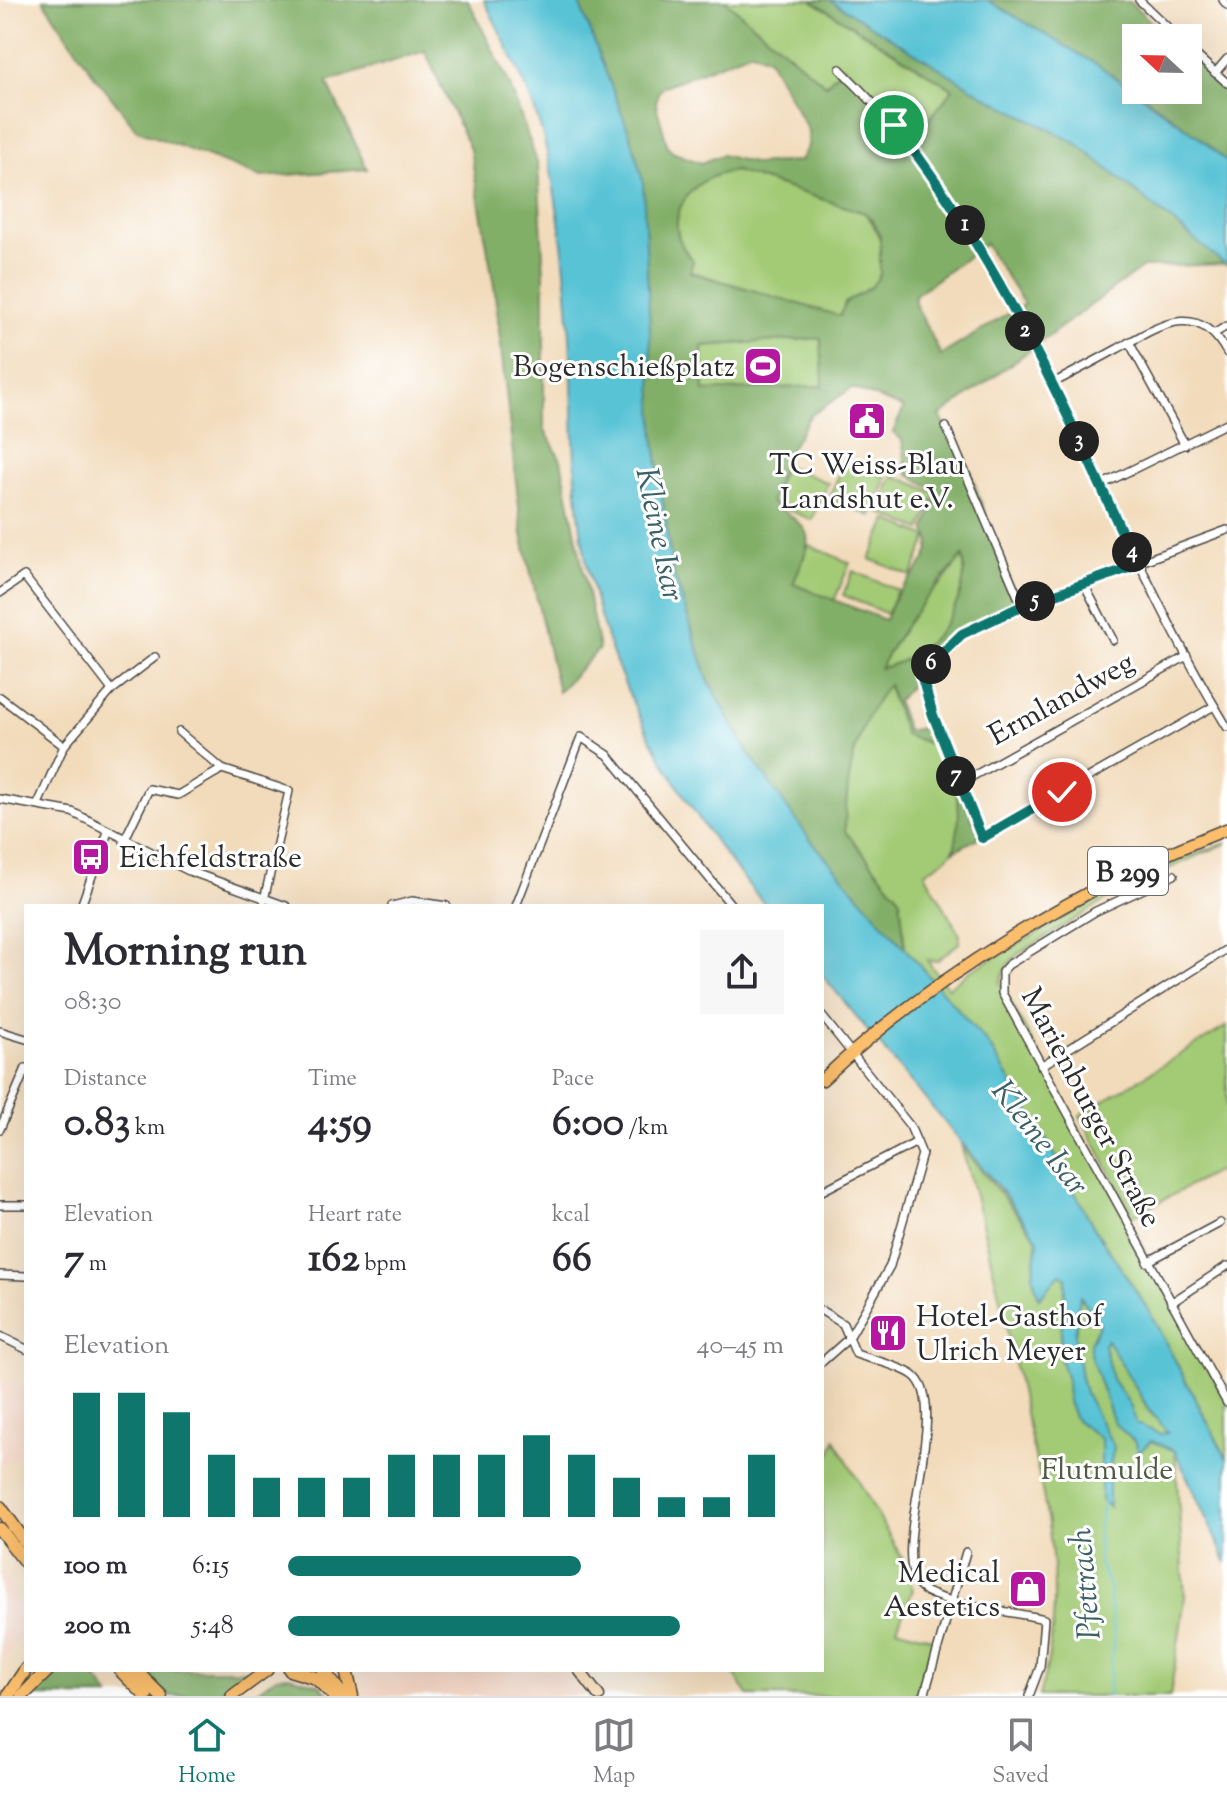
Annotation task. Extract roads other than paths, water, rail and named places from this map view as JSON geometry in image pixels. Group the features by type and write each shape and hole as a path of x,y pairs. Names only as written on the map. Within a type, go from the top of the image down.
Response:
{"highway":[{"path":"0,1507 24,1540"},
{"path":"3,1534 24,1560"},
{"path":"3,1534 24,1570"},
{"path":"8,1696 24,1672"},
{"path":"22,1696 46,1672"},
{"path":"124,1672 146,1696"},
{"path":"125,1672 161,1696"},
{"path":"296,1672 316,1678 334,1696"},
{"path":"325,1672 343,1696"},
{"path":"346,1672 352,1696"}],"main road":[{"name":"B 299","path":"824,1078 853,1052 958,974 1110,880 1227,829"},
{"path":"232,1696 264,1672"}],"street":[{"path":"1139,0 1164,24"},
{"path":"1223,0 1227,5"},
{"path":"1215,73 1227,59"},
{"path":"1202,61 1227,83"},
{"path":"840,69 894,125 935,179 982,252 1051,384 1137,565 1227,727"},
{"path":"1051,384 1155,325 1192,324 1215,333 1227,353"},
{"path":"1215,333 1227,326"},
{"path":"1129,342 1185,445"},
{"path":"1101,485 1227,423"},
{"path":"946,427 1022,606"},
{"path":"1214,706 982,838 925,693 921,674 962,634 1022,606 1227,530"},
{"path":"0,593 24,576 112,690"},
{"path":"1084,584 1113,640"},
{"name":"Ermlandweg","path":"959,784 1187,656"},
{"path":"38,804 64,746 112,690 155,657"},
{"path":"0,697 64,746"},
{"path":"179,732 222,769 289,791 264,900"},
{"path":"517,904 581,737 608,755 730,904"},
{"path":"124,841 149,789 178,795 222,769"},
{"path":"0,799 72,812 124,841 279,904"},
{"path":"82,904 108,832"},
{"name":"Marienburger Straße","path":"1174,875 1096,911 1002,972 1002,993 1227,1403"},
{"path":"400,904 412,901 433,904"},
{"path":"1041,1066 1227,949"},
{"path":"824,1018 899,1111 922,1154 890,1266 849,1338 824,1360"},
{"path":"0,1031 24,1038"},
{"path":"0,1129 24,1073"},
{"path":"824,1190 917,1142"},
{"path":"0,1205 24,1205"},
{"name":"Marienburger Straße","path":"1147,1262 1220,1223"},
{"path":"1171,1303 1227,1266"},
{"path":"0,1275 24,1276"},
{"path":"824,1314 843,1324 856,1354 913,1375 922,1386 927,1420 911,1541 912,1573 918,1587 951,1600 1044,1619 1040,1667 1029,1696"},
{"path":"0,1336 24,1348"},
{"path":"924,1696 966,1552"},
{"path":"581,1672 599,1696"}],"water":[{"name":"Kleine Isar","path":"484,0 578,0 632,140 643,182 655,443 672,569 708,680 746,749 808,837 988,1044 1048,1142 1093,1226 1149,1311 1227,1459 1227,1563 1175,1451 1151,1441 1138,1453 1136,1443 1114,1423 1090,1354 1090,1343 1100,1323 1080,1296 1075,1336 1081,1377 1085,1393 1114,1447 1109,1471 1109,1507 1101,1500 1101,1439 1075,1419 1068,1402 1067,1380 1059,1355 1066,1277 1060,1274 1039,1298 1033,1277 1038,1240 1001,1190 824,977 824,904 764,904 683,793 637,711 602,623 584,548 575,458 567,292 559,224 543,136 512,57","holes":["1107,1340 1149,1410 1168,1433 1160,1434 1137,1424 1129,1403 1112,1379 1104,1345"]},
{"path":"830,0 987,0 1098,65 1122,82 1122,104 1153,104 1199,137 1227,162 1227,266 1076,143 983,95"}],"waterway":[{"name":"Pfettrach","path":"1104,1501 1098,1531 1099,1563 1109,1586 1114,1635 1108,1696"}],"place":[{"name":"Bogenschießplatz","path":"763,366"},
{"name":"TC Weiss-Blau Landshut e.V.","path":"867,421"},
{"name":"Eichfeldstraße","path":"91,857"},
{"name":"Hotel-Gasthof Ulrich Meyer","path":"888,1333"},
{"name":"Medical Aestetics","path":"1028,1589"}],"park label":[{"name":"Flutmulde","path":"1107,1469"}]}
